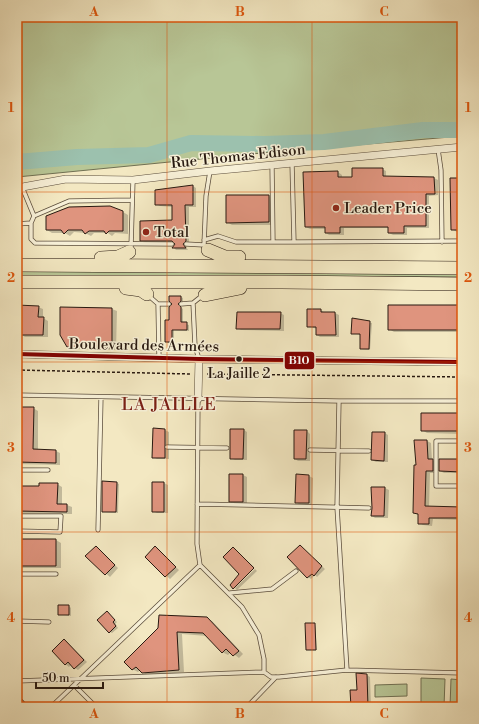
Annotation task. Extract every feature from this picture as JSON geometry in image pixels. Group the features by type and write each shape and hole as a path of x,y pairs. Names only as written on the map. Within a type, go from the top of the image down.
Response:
{"highway":[{"path":"205,245 225,257 296,259 343,266"},
{"path":"18,265 118,257 130,248"},
{"path":"18,265 462,268"},
{"path":"20,282 462,284"},
{"path":"20,282 137,289 147,294"},
{"path":"205,295 282,282"}],"street":[{"name":"Rue Thomas Edison","path":"20,188 66,179 133,180 210,171 462,147"},
{"name":"Boulevard des Armées","path":"17,354 199,359 462,362"},
{"path":"198,399 199,359"}],"lane":[{"path":"438,149 441,170 442,242"},
{"path":"292,163 294,242"},
{"path":"272,165 273,242"},
{"path":"205,245 206,196 210,171"},
{"path":"130,248 133,180"},
{"path":"20,188 34,216"},
{"path":"132,200 69,201 34,216 31,223 31,239 35,243 130,248 172,244"},
{"path":"17,224 31,223"},
{"path":"186,244 205,245 218,236 236,242 462,242"},
{"path":"147,294 158,304 169,304"},
{"path":"199,359 195,346 193,304 200,296 205,295"},
{"path":"158,304 159,358"},
{"path":"181,304 193,304"},
{"path":"17,395 339,402 462,401"},
{"path":"98,530 101,397"},
{"path":"198,399 199,448 197,544 200,565 230,593 242,607 259,635 264,659 264,672"},
{"path":"339,402 337,507 346,670"},
{"path":"462,442 436,441 436,486 462,486"},
{"path":"167,447 227,448"},
{"path":"310,450 369,451"},
{"path":"17,470 48,470"},
{"path":"197,504 369,508"},
{"path":"17,516 61,516 60,532 17,531"},
{"path":"51,707 200,565"},
{"path":"230,593 272,588 296,571"},
{"path":"17,574 56,574"},
{"path":"17,621 49,622"},
{"path":"17,681 81,680 264,672 276,677 346,670 462,673"},
{"path":"247,707 276,677"},
{"path":"74,685 96,707"}],"path":[{"path":"17,370 462,377"}],"green space":[{"path":"17,17 462,17 462,136 251,154 17,177"},
{"path":"17,271 462,271 462,277 17,277"},
{"path":"421,678 445,679 444,707 421,707"},
{"path":"451,679 462,680 462,707 450,707"},
{"path":"407,684 407,696 375,697 375,685"}],"building":[{"path":"352,168 383,168 383,176 434,177 435,194 426,194 426,226 404,226 404,233 388,233 388,227 340,227 340,233 325,233 325,227 305,227 303,172 338,171 338,177 352,177"},
{"path":"450,178 462,178 462,230 451,230"},
{"path":"193,185 193,205 185,205 186,241 183,244 186,248 172,248 175,244 172,241 140,241 140,221 172,220 172,205 155,205 155,190"},
{"path":"226,195 269,195 269,222 226,223"},
{"path":"110,206 123,211 123,231 109,231 106,234 104,231 89,231 85,234 82,230 68,230 64,234 61,230 46,230 46,216 69,207"},
{"path":"169,296 181,296 181,301 178,304 181,307 181,322 187,322 187,330 172,330 172,342 165,342 165,320 169,320 169,307 172,304 169,301"},
{"path":"17,305 39,306 38,317 44,317 43,335 19,335 19,330 17,330"},
{"path":"388,305 459,305 459,314 462,314 462,329 388,330"},
{"path":"60,307 112,308 112,348 67,347 60,335"},
{"path":"307,309 321,309 321,312 335,312 336,335 316,335 316,327 307,327"},
{"path":"237,312 281,312 280,329 236,329"},
{"path":"352,318 370,321 369,349 360,349 360,334 351,334"},
{"path":"17,407 34,407 33,449 56,450 56,463 17,462"},
{"path":"421,413 462,413 462,431 421,431"},
{"path":"153,428 165,429 165,458 152,458"},
{"path":"230,429 244,429 243,459 230,459"},
{"path":"294,430 307,430 306,459 294,459"},
{"path":"372,432 385,432 384,461 371,460"},
{"path":"414,440 427,440 428,459 433,459 433,471 426,471 425,506 462,507 462,518 429,518 429,524 418,524 418,514 413,513 414,465 416,465"},
{"path":"439,459 462,459 462,472 439,471"},
{"path":"229,474 243,474 243,502 229,502"},
{"path":"296,474 309,475 309,503 295,503"},
{"path":"102,481 117,482 116,512 102,512"},
{"path":"152,482 164,482 164,512 152,512"},
{"path":"39,483 58,483 57,504 67,504 67,512 17,511 17,486 39,486"},
{"path":"371,487 385,487 384,516 371,516"},
{"path":"17,539 56,539 56,566 17,566"},
{"path":"300,545 322,566 314,576 312,574 307,578 287,557"},
{"path":"96,546 115,565 105,575 85,556"},
{"path":"155,546 176,567 165,577 145,557"},
{"path":"233,547 254,568 233,589 230,585 239,574 223,557"},
{"path":"58,605 69,605 69,615 58,615"},
{"path":"107,611 115,620 113,622 116,626 109,633 97,620"},
{"path":"159,615 207,617 239,651 233,656 226,649 222,653 203,633 177,632 179,670 142,673 136,667 132,670 124,662 158,628"},
{"path":"305,623 315,623 316,650 306,650"},
{"path":"64,639 84,660 74,669 68,662 65,665 52,651"},
{"path":"356,673 367,674 368,707 351,707 350,690 357,690"},
{"path":"17,694 29,707 17,707"}],"waterway":[{"path":"17,162 77,157 149,155 191,143 264,144 324,142 423,130 462,130"}],"transit line":[{"name":"B10","path":"17,354 199,359 462,362"}],"place":[{"name":"Leader Price","path":"336,208"},
{"name":"Total","path":"146,232"},
{"name":"La Jaille 2","path":"239,359"}],"district":[{"name":"LA JAILLE","path":"169,404"}]}
